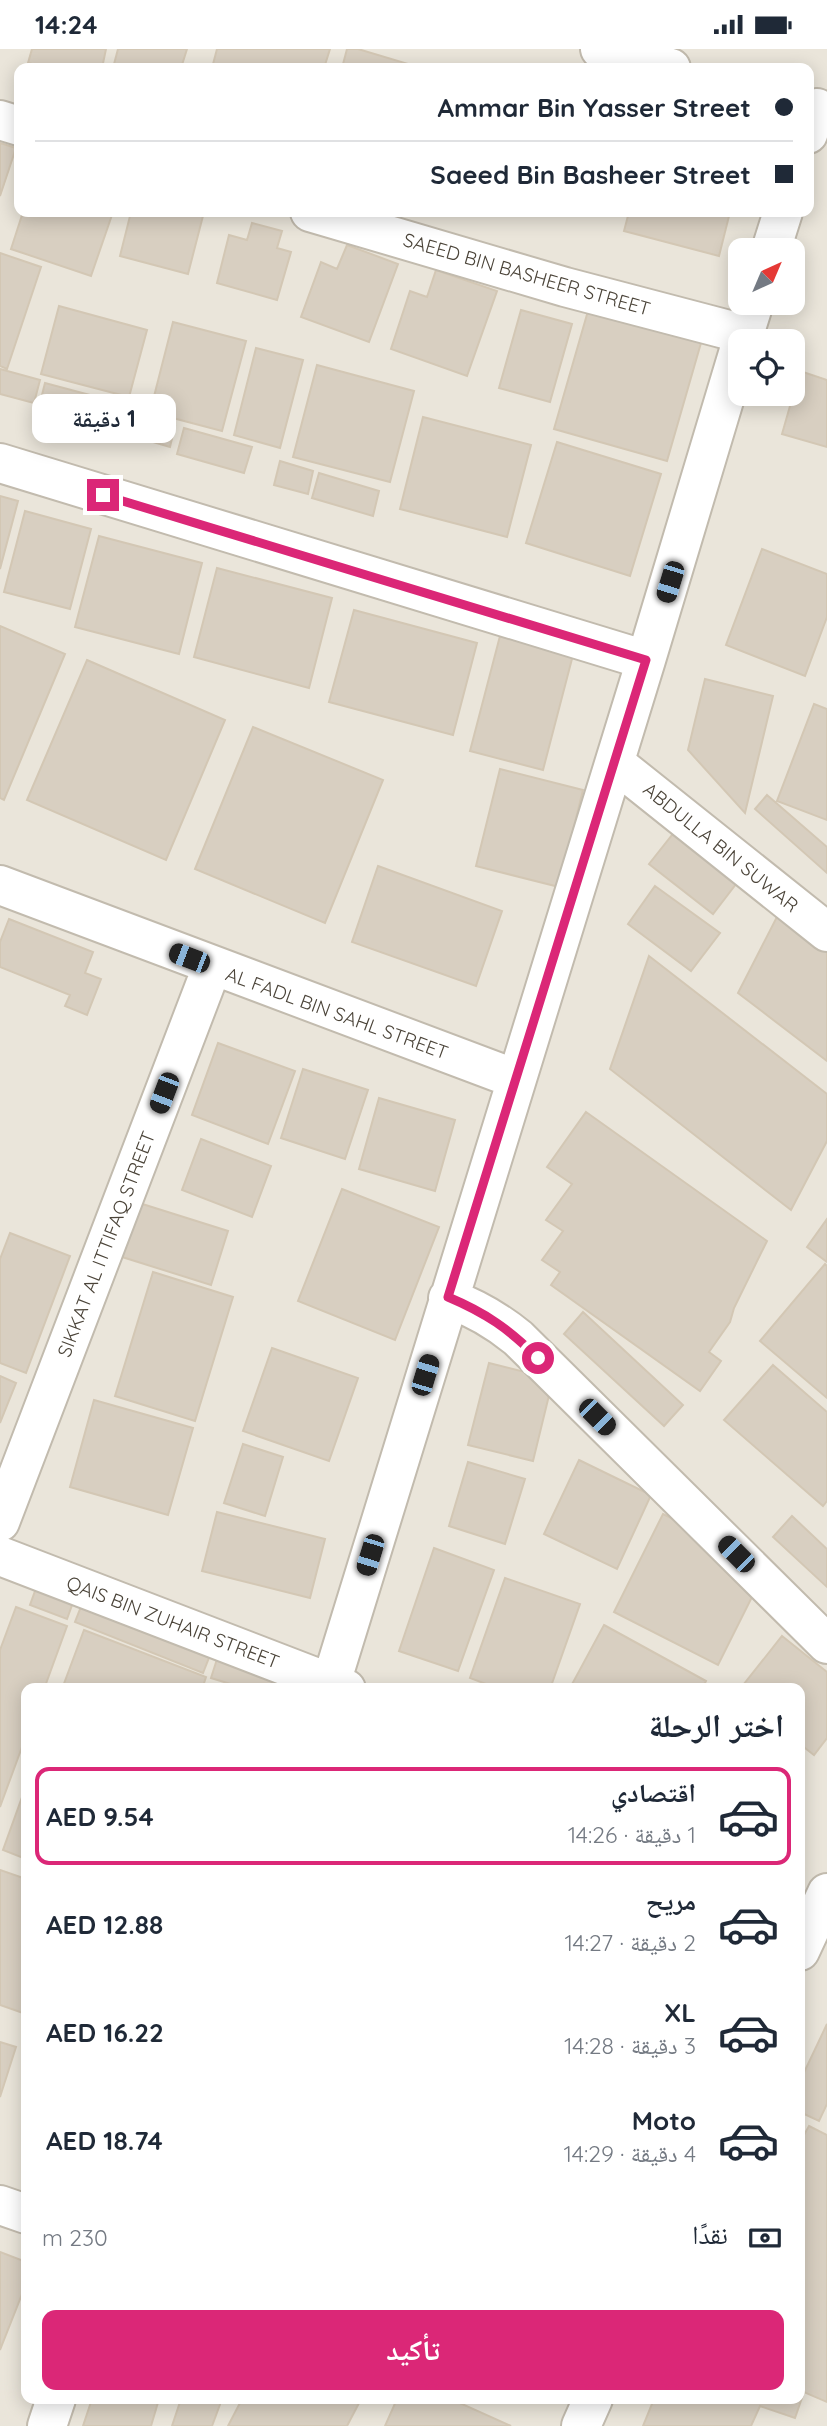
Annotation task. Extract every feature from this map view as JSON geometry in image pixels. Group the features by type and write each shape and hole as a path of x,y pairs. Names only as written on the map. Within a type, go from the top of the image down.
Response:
{"street":[{"path":"600,49 652,63"},
{"name":"SAEED BIN BASHEER STREET","path":"327,217 565,287 737,329"},
{"path":"775,238 781,217"},
{"path":"339,1683 448,1297 615,763 728,387"},
{"path":"0,463 646,660"},
{"name":"ABDULLA BIN SUWAR","path":"615,763 827,932"},
{"name":"AL FADL BIN SAHL STREET","path":"0,885 212,967 516,1079"},
{"name":"SIKKAT AL ITTIFAQ STREET","path":"0,1522 212,967"},
{"path":"448,1297 497,1321 518,1338 827,1644"},
{"name":"QAIS BIN ZUHAIR STREET","path":"0,1556 330,1683"},
{"path":"805,1934 817,1894"},
{"path":"0,2205 21,2212"},
{"path":"47,2426 54,2404"}],"shaded area":[{"path":"0,49 827,49 827,2426 0,2426"}],"building":[{"path":"32,49 106,49 103,63 28,63"},
{"path":"118,49 187,49 183,63 114,63"},
{"path":"217,49 330,49 326,63 213,63"},
{"path":"347,49 358,49 405,63 343,63"},
{"path":"0,143 14,147 14,154 0,196"},
{"path":"21,217 111,217 91,276 11,249"},
{"path":"130,217 203,217 188,274 120,256"},
{"path":"628,217 729,217 719,256 624,231"},
{"path":"252,223 282,231 277,248 291,252 277,300 217,283 229,235 247,240"},
{"path":"347,245 398,264 369,342 301,317 321,262 337,269"},
{"path":"0,253 41,267 7,369 0,366"},
{"path":"436,270 497,291 467,376 391,349 410,291 427,297"},
{"path":"590,304 703,336 667,461 554,429"},
{"path":"59,306 147,330 129,397 41,374"},
{"path":"521,310 572,324 550,402 499,388"},
{"path":"173,322 246,341 222,431 150,412"},
{"path":"256,348 303,360 280,448 234,435"},
{"path":"317,365 414,391 390,482 293,457"},
{"path":"0,369 40,380 34,403 0,394"},
{"path":"805,373 827,380 827,447 782,434 790,406 805,406"},
{"path":"45,383 131,406 125,430 39,407"},
{"path":"141,417 175,426 170,447 136,437"},
{"path":"423,417 531,445 507,537 400,509"},
{"path":"184,428 252,447 244,473 177,454"},
{"path":"557,442 661,474 630,576 526,543"},
{"path":"280,461 313,471 308,494 274,485"},
{"path":"319,473 379,491 373,516 312,498"},
{"path":"0,496 18,501 0,569"},
{"path":"25,511 91,529 70,609 4,592"},
{"path":"99,536 202,563 179,654 75,627"},
{"path":"762,549 827,574 827,617 805,676 726,645"},
{"path":"217,568 332,598 309,688 194,657"},
{"path":"354,610 477,643 453,735 329,702"},
{"path":"0,626 65,654 4,800 0,798"},
{"path":"500,636 573,655 543,770 470,751"},
{"path":"87,660 225,720 166,860 27,800"},
{"path":"705,679 773,696 745,813 688,750"},
{"path":"814,704 827,709 827,820 777,801"},
{"path":"253,727 383,780 325,923 195,869"},
{"path":"500,769 583,790 559,887 476,866"},
{"path":"767,795 827,847 827,873 755,809"},
{"path":"680,825 743,875 713,914 649,864"},
{"path":"378,866 502,911 476,986 352,942"},
{"path":"655,886 720,933 691,971 628,924"},
{"path":"781,909 827,946 827,1061 738,993"},
{"path":"9,919 93,952 85,973 101,979 87,1015 65,1006 70,995 0,967 0,942"},
{"path":"649,956 827,1094 827,1141 791,1210 610,1069"},
{"path":"218,1043 295,1071 268,1144 192,1115"},
{"path":"303,1069 368,1090 345,1159 281,1138"},
{"path":"379,1098 455,1120 435,1191 359,1169"},
{"path":"586,1112 767,1241 734,1308 730,1322 709,1352 721,1361 700,1391 551,1285 560,1272 542,1260 563,1231 546,1220 572,1184 547,1167"},
{"path":"201,1139 271,1166 252,1217 182,1190"},
{"path":"342,1189 439,1227 395,1340 298,1301"},
{"path":"136,1202 228,1231 211,1285 119,1256"},
{"path":"827,1219 827,1262 807,1247"},
{"path":"10,1233 70,1256 26,1373 0,1363 0,1259"},
{"path":"825,1264 827,1266 827,1398 760,1341"},
{"path":"153,1272 233,1297 195,1421 115,1396"},
{"path":"583,1312 683,1405 664,1426 564,1334"},
{"path":"272,1348 358,1378 329,1461 243,1431"},
{"path":"489,1363 553,1379 533,1461 468,1445"},
{"path":"773,1365 827,1412 827,1501 823,1506 724,1420"},
{"path":"0,1376 16,1383 0,1423"},
{"path":"94,1400 193,1428 168,1515 70,1487"},
{"path":"243,1444 283,1457 265,1516 224,1503"},
{"path":"579,1460 651,1495 617,1569 544,1534"},
{"path":"468,1462 525,1479 505,1544 449,1526"},
{"path":"217,1512 325,1539 310,1598 202,1571"},
{"path":"663,1514 699,1532 753,1595 718,1665 614,1612"},
{"path":"792,1516 827,1549 827,1587 773,1537"},
{"path":"434,1548 494,1570 458,1671 399,1651"},
{"path":"505,1578 580,1604 552,1683 483,1683 470,1678"},
{"path":"39,1580 76,1594 67,1619 30,1605"},
{"path":"84,1599 212,1650 203,1673 75,1622"},
{"path":"16,1607 67,1626 46,1683 21,1683 21,1750 0,1807 0,1650"},
{"path":"604,1625 706,1681 705,1683 573,1683"},
{"path":"84,1630 206,1677 204,1683 64,1683"},
{"path":"782,1636 827,1672 827,1738 814,1755 805,1748 805,1683 745,1683"},
{"path":"218,1656 287,1678 286,1683 227,1683 211,1678"},
{"path":"21,1800 21,1857 3,1850"},
{"path":"0,1870 21,1877 21,2012 0,2005"},
{"path":"827,2024 827,2104 819,2121 805,2114 805,2070"},
{"path":"0,2042 16,2047 0,2097"},
{"path":"809,2126 827,2135 827,2402 805,2392 805,2133"},
{"path":"0,2252 21,2260 21,2297 0,2350"},
{"path":"90,2404 158,2404 151,2426 83,2426"},
{"path":"179,2404 220,2404 212,2426 172,2426"},
{"path":"239,2404 358,2404 347,2426 228,2426"},
{"path":"395,2404 462,2404 511,2426 385,2426"},
{"path":"652,2404 800,2404 795,2418 760,2406 751,2426 643,2426"}],"route":[{"path":"103,495 646,660 448,1297 497,1321 538,1358"}]}
